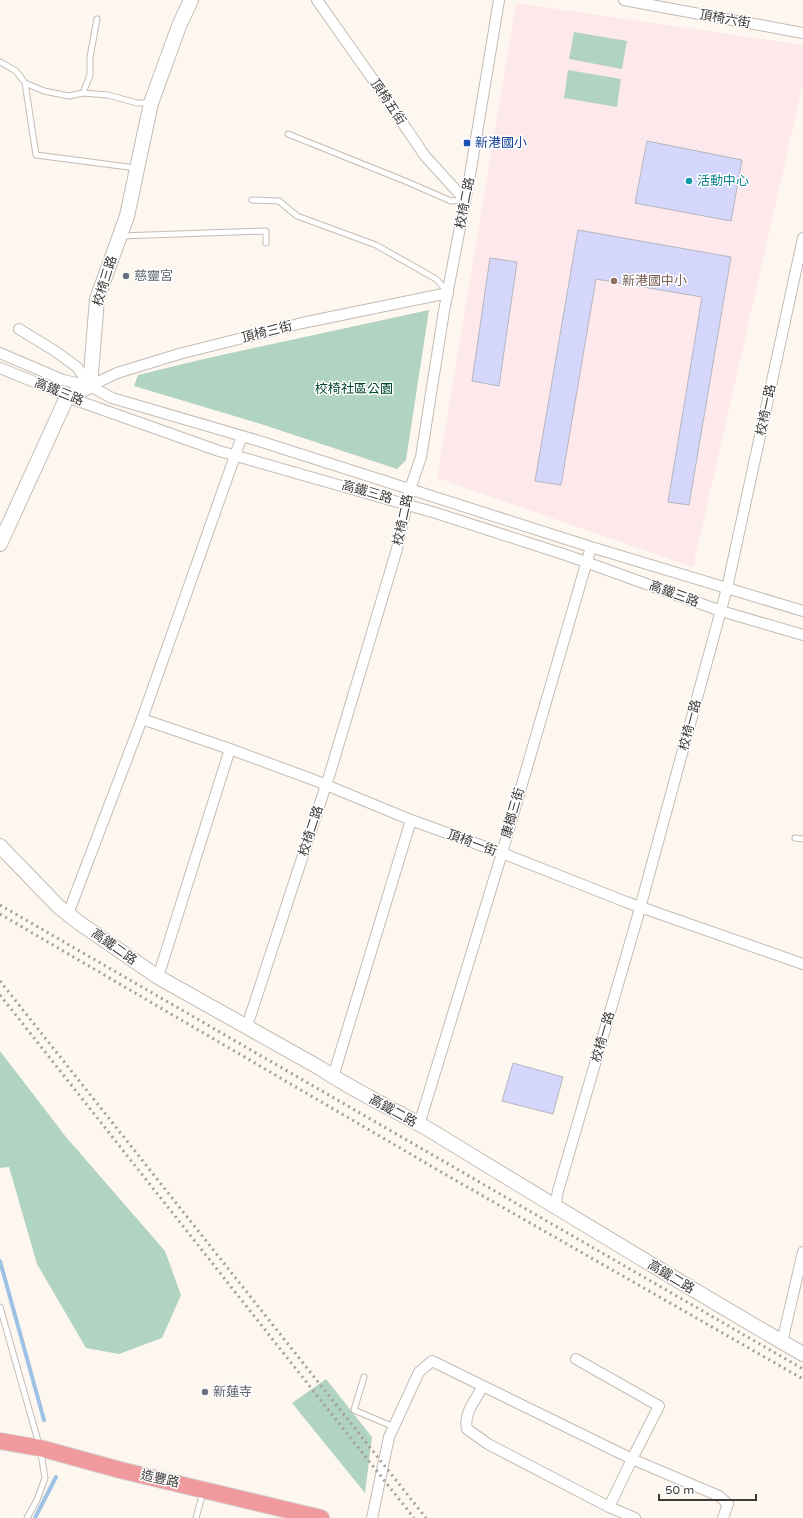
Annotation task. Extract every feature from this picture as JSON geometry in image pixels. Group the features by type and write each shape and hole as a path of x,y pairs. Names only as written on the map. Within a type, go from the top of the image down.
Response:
{"main road":[{"name":"造豐路","path":"0,1441 40,1448 109,1467 321,1518"}],"street":[{"name":"校椅三路","path":"90,386 97,299 127,216 152,103 179,26 191,0"},
{"name":"頂椅五街","path":"317,0 425,156 465,200"},
{"name":"校椅二路","path":"247,1026 326,786 397,549 410,489 421,458 499,0"},
{"name":"頂椅六街","path":"624,0 803,33"},
{"name":"校椅一路","path":"555,1207 558,1191 641,907 727,588 803,238"},
{"name":"頂椅三街","path":"90,386 117,373 187,352 302,323 448,293"},
{"path":"0,544 67,397 90,386 77,367 55,351 19,329"},
{"name":"高鐵三路","path":"0,353 63,380 90,386 112,398 242,436 591,547 803,611"},
{"name":"高鐵三路","path":"0,368 54,390 67,397 234,455 407,504 569,556 721,611 803,635"},
{"path":"68,914 142,719 234,455 242,436"},
{"name":"康榔三街","path":"419,1125 502,854 591,547"},
{"name":"頂椅一街","path":"142,719 230,749 411,820 641,907 803,964"},
{"path":"158,977 230,749"},
{"path":"333,1077 411,820"},
{"name":"高鐵二路","path":"0,846 59,907 158,977 247,1026 333,1077 419,1125 666,1274 803,1354"},
{"path":"782,1342 803,1252"},
{"path":"576,1359 660,1406 609,1507"},
{"path":"372,1518 389,1437 419,1372 432,1361 632,1459 719,1496 728,1504 723,1518"},
{"path":"484,1386 467,1414 465,1423 466,1429 488,1444 609,1507 635,1518"}],"lane":[{"path":"83,93 90,75 90,56 97,19"},
{"path":"0,62 16,71 26,83 44,91 69,96 83,93 108,95 137,102 152,103"},
{"path":"26,83 36,155 137,168"},
{"path":"288,134 451,201 465,200"},
{"path":"252,200 279,201 297,216 376,245 436,279 448,293"},
{"path":"120,236 266,231 266,243"},
{"path":"795,838 803,839"},
{"path":"0,1307 40,1448 45,1478 27,1518"},
{"path":"364,1377 354,1410 394,1427"},
{"path":"196,1518 203,1489"}],"shaded area":[{"name":"新港國中小","path":"516,3 803,45 803,84 693,567 437,478"}],"green space":[{"path":"574,32 627,41 622,69 569,59"},
{"path":"568,70 621,79 617,107 564,98"},
{"name":"校椅社區公園","path":"429,310 406,460 397,469 261,424 134,386 138,375 208,358"},
{"path":"0,1051 66,1137 165,1251 181,1295 162,1338 119,1354 86,1348 37,1264 9,1167 0,1168"},
{"path":"326,1379 372,1437 365,1493 292,1403"}],"building":[{"name":"活動中心","path":"647,141 742,160 731,221 635,203"},
{"path":"578,230 731,257 689,505 668,502 702,297 596,279 561,485 535,481"},
{"path":"490,258 517,262 499,386 472,381"},
{"path":"513,1063 563,1077 553,1114 502,1101"}],"waterway":[{"path":"0,1261 44,1420"},
{"path":"35,1518 56,1477"}],"railway":[{"path":"0,905 803,1369"},
{"path":"0,914 448,1176 803,1379"},
{"path":"0,981 426,1518"},
{"path":"0,995 414,1518"}],"place":[{"name":"新港國小","path":"467,143"},
{"name":"活動中心","path":"689,181"},
{"name":"慈靈宮","path":"126,276"},
{"name":"新港國中小","path":"614,281"},
{"name":"新蓮寺","path":"205,1392"}]}
